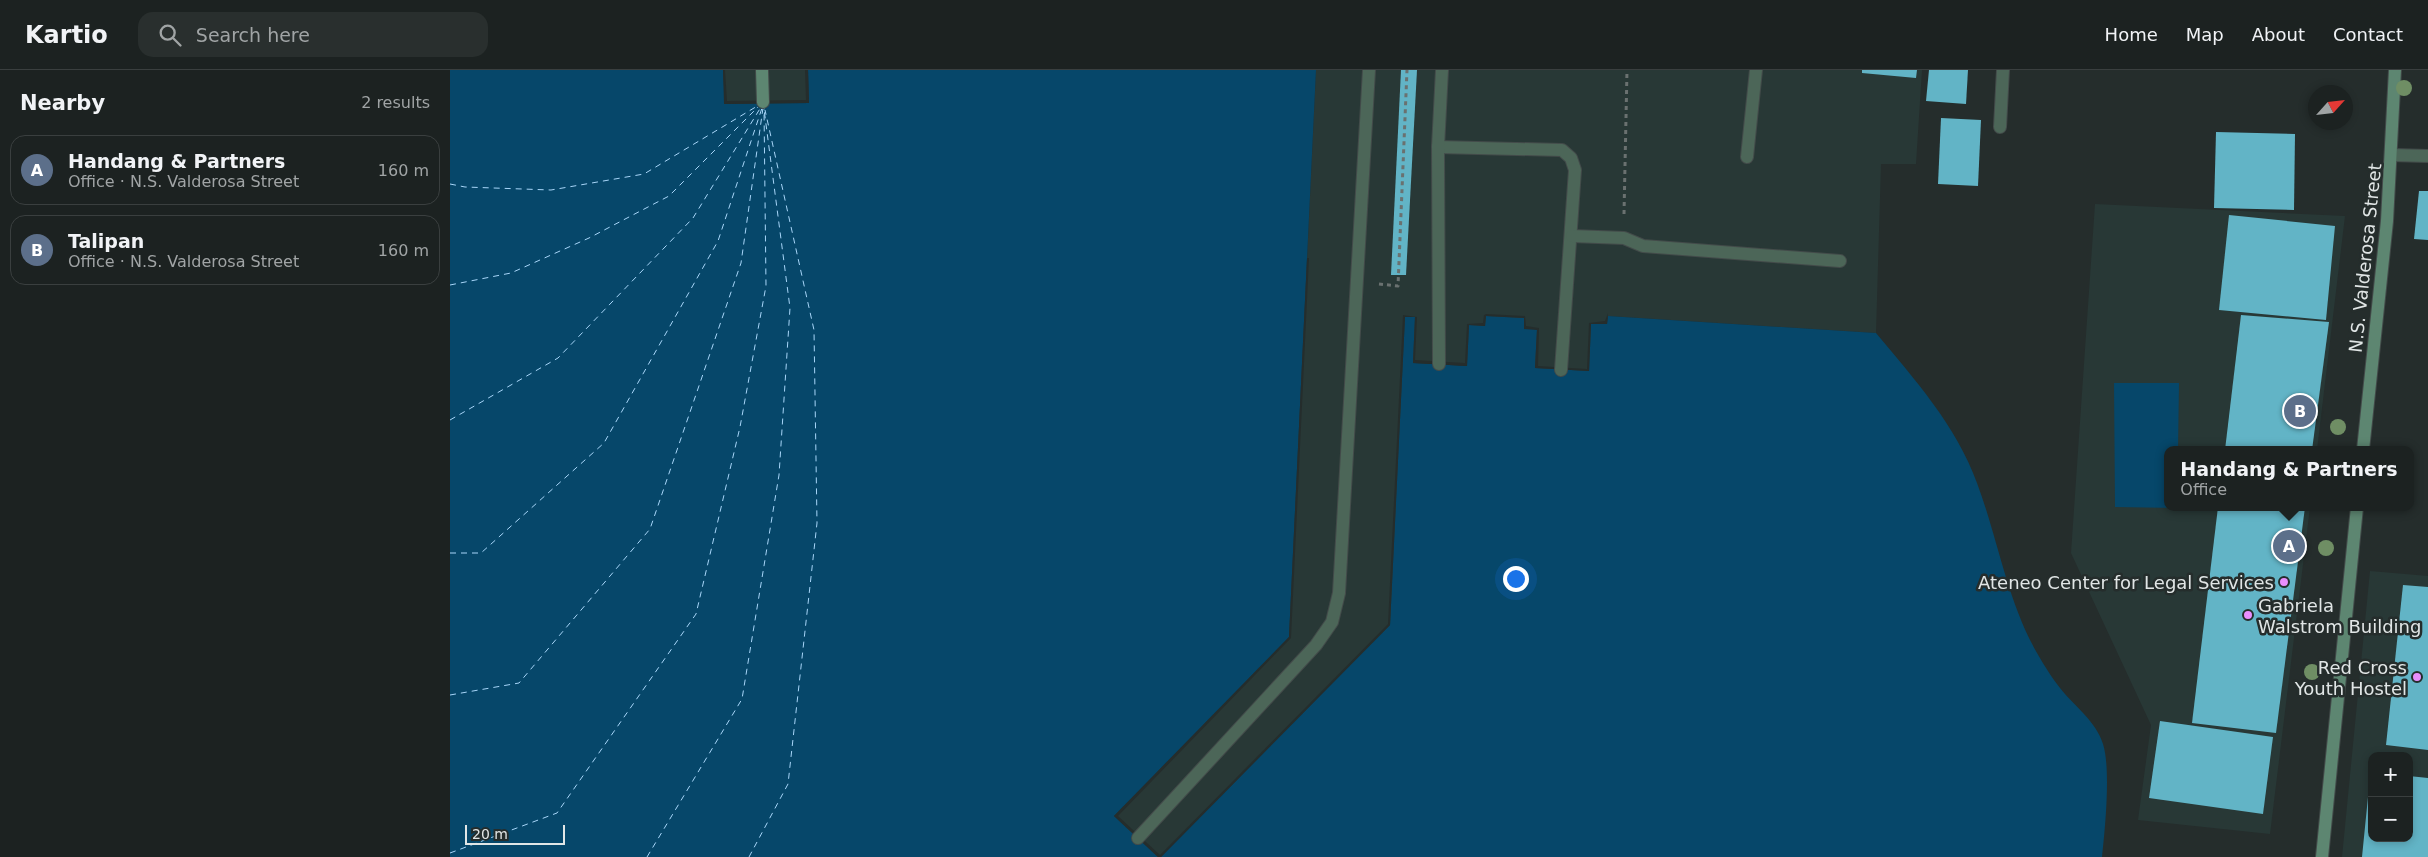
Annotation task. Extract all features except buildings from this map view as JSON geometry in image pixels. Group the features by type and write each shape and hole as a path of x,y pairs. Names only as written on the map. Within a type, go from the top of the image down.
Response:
{"main road":[{"path":"762,70 764,102"},
{"name":"N.S. Valderosa Street","path":"2363,446 2392,156 2395,70"},
{"path":"2322,857 2357,511"}],"street":[{"path":"1138,838 1316,645 1332,622 1339,593 1369,70"},
{"path":"1439,364 1438,147 1442,70"},
{"path":"1746,157 1756,70"},
{"path":"2000,127 2003,70"},
{"path":"1438,147 1562,150 1571,158 1575,170 1572,236 1561,370"},
{"path":"2392,156 2428,156"},
{"path":"1572,236 1624,238 1643,246 1840,261"}],"path":[{"path":"1356,281 1398,286 1407,70"},
{"path":"1624,238 1627,70"}],"shaded area":[{"path":"723,70 808,70 809,103 724,104"},
{"path":"1316,70 1922,70 1916,164 1881,164 1876,333 1608,316 1589,371 1413,363 1390,625 1161,857 1158,857 1114,816 1289,637"},
{"path":"2095,204 2345,216 2317,446 2164,446 2164,511 2310,511 2270,834 2138,820 2151,725 2071,553"},
{"path":"2370,571 2428,576 2428,857 2342,857"}],"water":[{"path":"450,70 723,70 725,104 809,103 808,70 1316,70 1289,637 1114,816 1158,857 450,857"},
{"path":"1486,316 1524,318 1524,329 1537,329 1535,368 1589,371 1591,323 1607,324 1608,316 1876,333 1933,404 1958,442 1977,483 2010,591 2027,633 2054,680 2090,721 2100,736 2107,768 2106,816 2102,857 1161,857 1390,625 1405,317 1415,317 1413,363 1467,366 1469,325 1485,326"},
{"path":"2114,383 2179,383 2178,446 2164,446 2164,508 2115,507"}],"pier":[{"path":"723,70 725,70 727,101 806,100 805,70 808,70 809,103 724,104"},
{"path":"1307,258 1309,258 1291,638 1118,816 1160,855 1388,624 1403,315 1417,317 1415,360 1465,363 1467,324 1483,323 1484,315 1486,314 1525,316 1526,326 1539,328 1538,366 1587,369 1589,323 1605,321 1608,313 1607,324 1591,324 1589,371 1535,368 1537,330 1524,329 1524,318 1486,316 1485,326 1469,325 1467,366 1413,363 1415,317 1405,317 1390,625 1161,857 1158,857 1114,816 1289,637"}],"ferry route":[{"path":"450,184 465,187 551,190 644,174 759,105"},
{"path":"450,285 511,273 589,238 669,196 759,106"},
{"path":"450,420 558,358 693,218 761,107"},
{"path":"450,553 481,553 604,443 718,241 762,108"},
{"path":"450,695 519,683 650,529 741,263 763,108"},
{"path":"450,853 557,813 696,614 740,427 766,286 764,108"},
{"path":"647,857 742,699 779,475 790,308 764,109"},
{"path":"749,857 788,784 817,523 814,330 765,110"}],"place":[{"name":"Talipan","path":"2300,411"},
{"name":"Handang & Partners","path":"2289,546"},
{"name":"Ateneo Center for Legal Services","path":"2284,582"},
{"name":"Gabriela Walstrom Building","path":"2248,615"},
{"name":"Red Cross Youth Hostel","path":"2417,677"}]}
